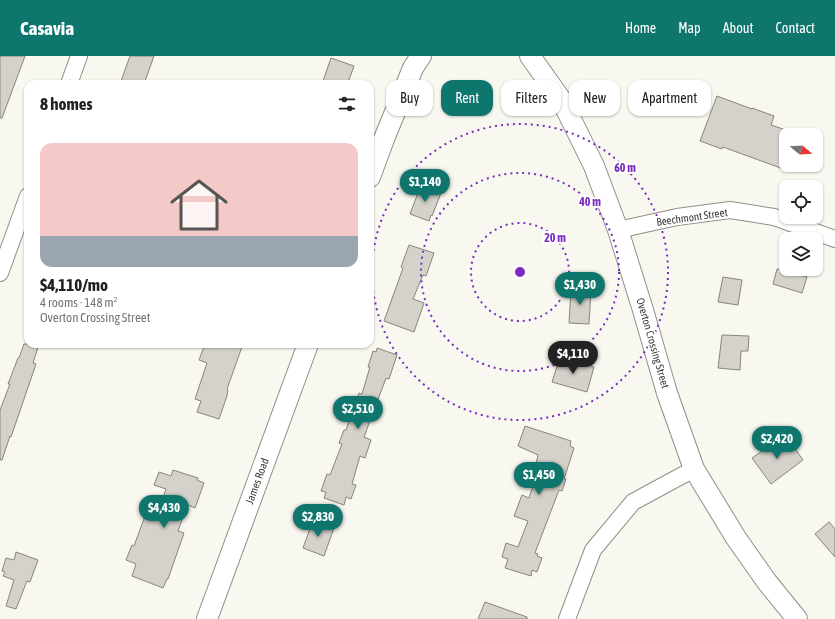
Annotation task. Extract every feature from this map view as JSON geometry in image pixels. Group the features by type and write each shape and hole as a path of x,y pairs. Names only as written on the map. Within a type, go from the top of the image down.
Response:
{"main road":[{"path":"374,166 413,68 421,56"},
{"name":"Overton Crossing Street","path":"530,56 562,101 594,166 618,230 644,310 667,392 694,469 736,538 767,582 798,619"},
{"name":"James Road","path":"207,619 307,348"}],"street":[{"path":"70,80 79,56"},
{"path":"0,273 24,207"},
{"name":"Beechmont Street","path":"618,230 677,217 730,210 774,217 835,239"},
{"path":"567,619 592,550 633,502 694,469"}],"building":[{"path":"0,56 25,56 2,118 0,118"},
{"path":"130,56 154,56 145,80 121,80"},
{"path":"331,58 354,66 349,80 323,80"},
{"path":"717,96 774,116 771,125 780,128 779,167 723,147 722,149 700,141 709,116 711,116"},
{"path":"421,185 441,193 429,221 410,214"},
{"path":"409,245 434,253 426,276 423,275 413,299 424,303 414,332 384,321 403,268 401,267"},
{"path":"777,269 779,269 779,276 807,277 802,293 773,284"},
{"path":"723,277 742,280 738,305 718,302"},
{"path":"571,289 591,290 589,324 569,323"},
{"path":"722,335 749,336 748,351 741,351 740,370 718,368"},
{"path":"24,344 24,348 38,348 33,363 36,364 11,437 10,436 2,460 0,460 0,410 10,384 8,384"},
{"path":"204,348 242,348 227,389 227,396 219,419 197,412 201,401 195,399 207,363 199,360"},
{"path":"377,348 397,355 389,379 386,378 364,437 371,440 365,458 360,456 352,484 356,485 351,499 346,497 344,505 324,498 326,492 321,491 327,474 330,475 342,444 339,443 344,430 346,430 359,393 362,394 373,351 376,352"},
{"path":"560,357 594,367 587,392 552,382"},
{"path":"525,426 571,441 570,446 574,448 564,479 566,479 562,491 559,490 535,553 538,554 537,556 542,558 537,572 532,570 531,576 505,568 508,559 502,557 506,543 518,547 528,521 514,516 522,495 529,498 537,474 534,473 538,455 518,446"},
{"path":"778,440 782,445 791,443 803,460 771,484 752,458"},
{"path":"173,470 198,478 197,480 204,483 195,508 188,505 187,506 178,531 184,533 168,579 163,588 132,576 136,564 126,560 132,545 134,546 145,516 151,518 152,516 156,517 166,489 154,485 159,472 171,476"},
{"path":"313,520 334,528 324,556 303,548"},
{"path":"829,522 835,529 835,557 815,534"},
{"path":"16,552 38,560 30,582 27,581 16,609 6,606 14,580 3,576 5,572 2,571 6,558 14,560"},
{"path":"485,602 527,617 527,619 478,619"}]}
